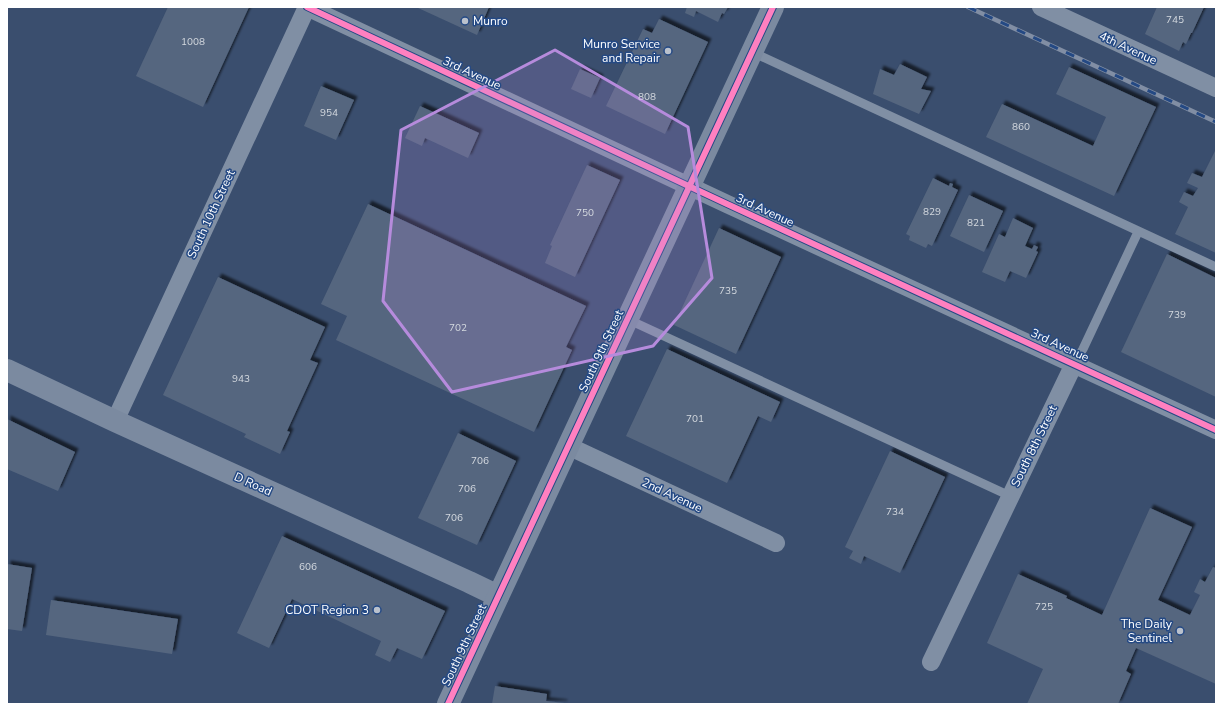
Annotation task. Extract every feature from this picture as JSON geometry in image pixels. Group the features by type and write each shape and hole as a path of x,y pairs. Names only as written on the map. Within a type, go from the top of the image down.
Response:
{"street":[{"name":"3rd Avenue","path":"307,7 689,187 1216,430"},
{"name":"South 10th Street","path":"115,421 307,7"},
{"name":"South 9th Street","path":"448,704 773,7"},
{"name":"4th Avenue","path":"1041,7 1216,88"},
{"name":"South 8th Street","path":"931,662 1074,364"},
{"name":"D Road","path":"7,370 498,596"},
{"name":"2nd Avenue","path":"568,446 776,543"}],"lane":[{"path":"752,52 1216,267"},
{"name":"South 8th Street","path":"1074,364 1083,349 1138,232"},
{"path":"627,319 1010,496"}],"highlighted area":[{"path":"555,50 688,127 712,278 653,346 452,392 383,301 401,130"}],"building":[{"path":"168,7 249,7 203,107 136,76"},
{"name":"Munro","path":"416,7 489,7 477,35"},
{"path":"687,7 728,7 724,14 722,13 718,22 696,11 694,17 685,13"},
{"path":"1157,7 1204,7 1186,44 1183,42 1179,51 1145,34"},
{"path":"659,19 708,42 665,134 606,106 643,29 652,33"},
{"path":"900,64 927,77 921,89 931,91 919,114 873,94 880,69 894,75"},
{"path":"1069,67 1156,107 1114,196 986,137 1002,104 1093,146 1106,117 1056,94"},
{"path":"580,69 600,78 591,98 571,89"},
{"path":"321,86 354,100 336,140 304,126"},
{"path":"420,106 479,133 468,158 425,138 422,146 405,138"},
{"path":"1215,151 1216,253 1175,234 1188,207 1179,202 1184,192 1193,196 1198,188 1187,183 1192,173 1202,177"},
{"path":"587,165 620,180 575,277 545,263 552,246 550,245"},
{"path":"933,178 949,186 950,183 953,184 952,187 958,190 932,246 928,244 926,248 909,240 910,236 906,234"},
{"path":"969,195 1003,211 984,252 950,236"},
{"path":"368,204 586,306 566,347 572,350 534,432 336,340 347,316 321,304"},
{"path":"1013,218 1033,228 1025,246 1032,249 1034,245 1038,247 1036,251 1038,252 1026,278 1010,271 1005,282 982,272 999,234 1005,237"},
{"path":"719,228 781,257 736,354 674,325"},
{"path":"1167,254 1216,278 1216,397 1121,352"},
{"path":"218,277 325,327 310,360 318,363 287,431 290,432 280,454 244,437 246,434 163,395"},
{"path":"667,349 780,402 771,422 758,416 727,483 626,436"},
{"path":"7,419 75,452 58,491 7,469"},
{"path":"458,433 516,461 477,545 418,518"},
{"path":"890,451 945,477 900,573 864,556 861,564 849,558 853,551 845,547"},
{"path":"1150,508 1192,527 1158,600 1190,615 1200,595 1194,592 1200,579 1205,582 1213,567 1216,568 1216,684 1136,648 1126,671 1131,674 1118,704 1027,704 1043,669 987,643 1018,574 1067,596 1066,598 1102,615"},
{"path":"282,536 445,611 422,659 397,648 390,662 375,655 381,641 292,599 269,648 237,633"},
{"path":"7,564 32,568 22,631 7,629"},
{"path":"51,600 178,619 172,654 46,635"},
{"path":"495,686 547,694 546,701 564,704 492,704"}],"railway":[{"path":"968,7 1216,122"}],"cycle path":[{"path":"307,7 727,204 1216,430"},
{"path":"448,704 773,7"}],"place":[{"name":"Munro","path":"465,21"},
{"name":"Munro Service and Repair","path":"668,51"},
{"name":"CDOT Region 3","path":"377,610"},
{"name":"The Daily Sentinel","path":"1180,631"}]}
